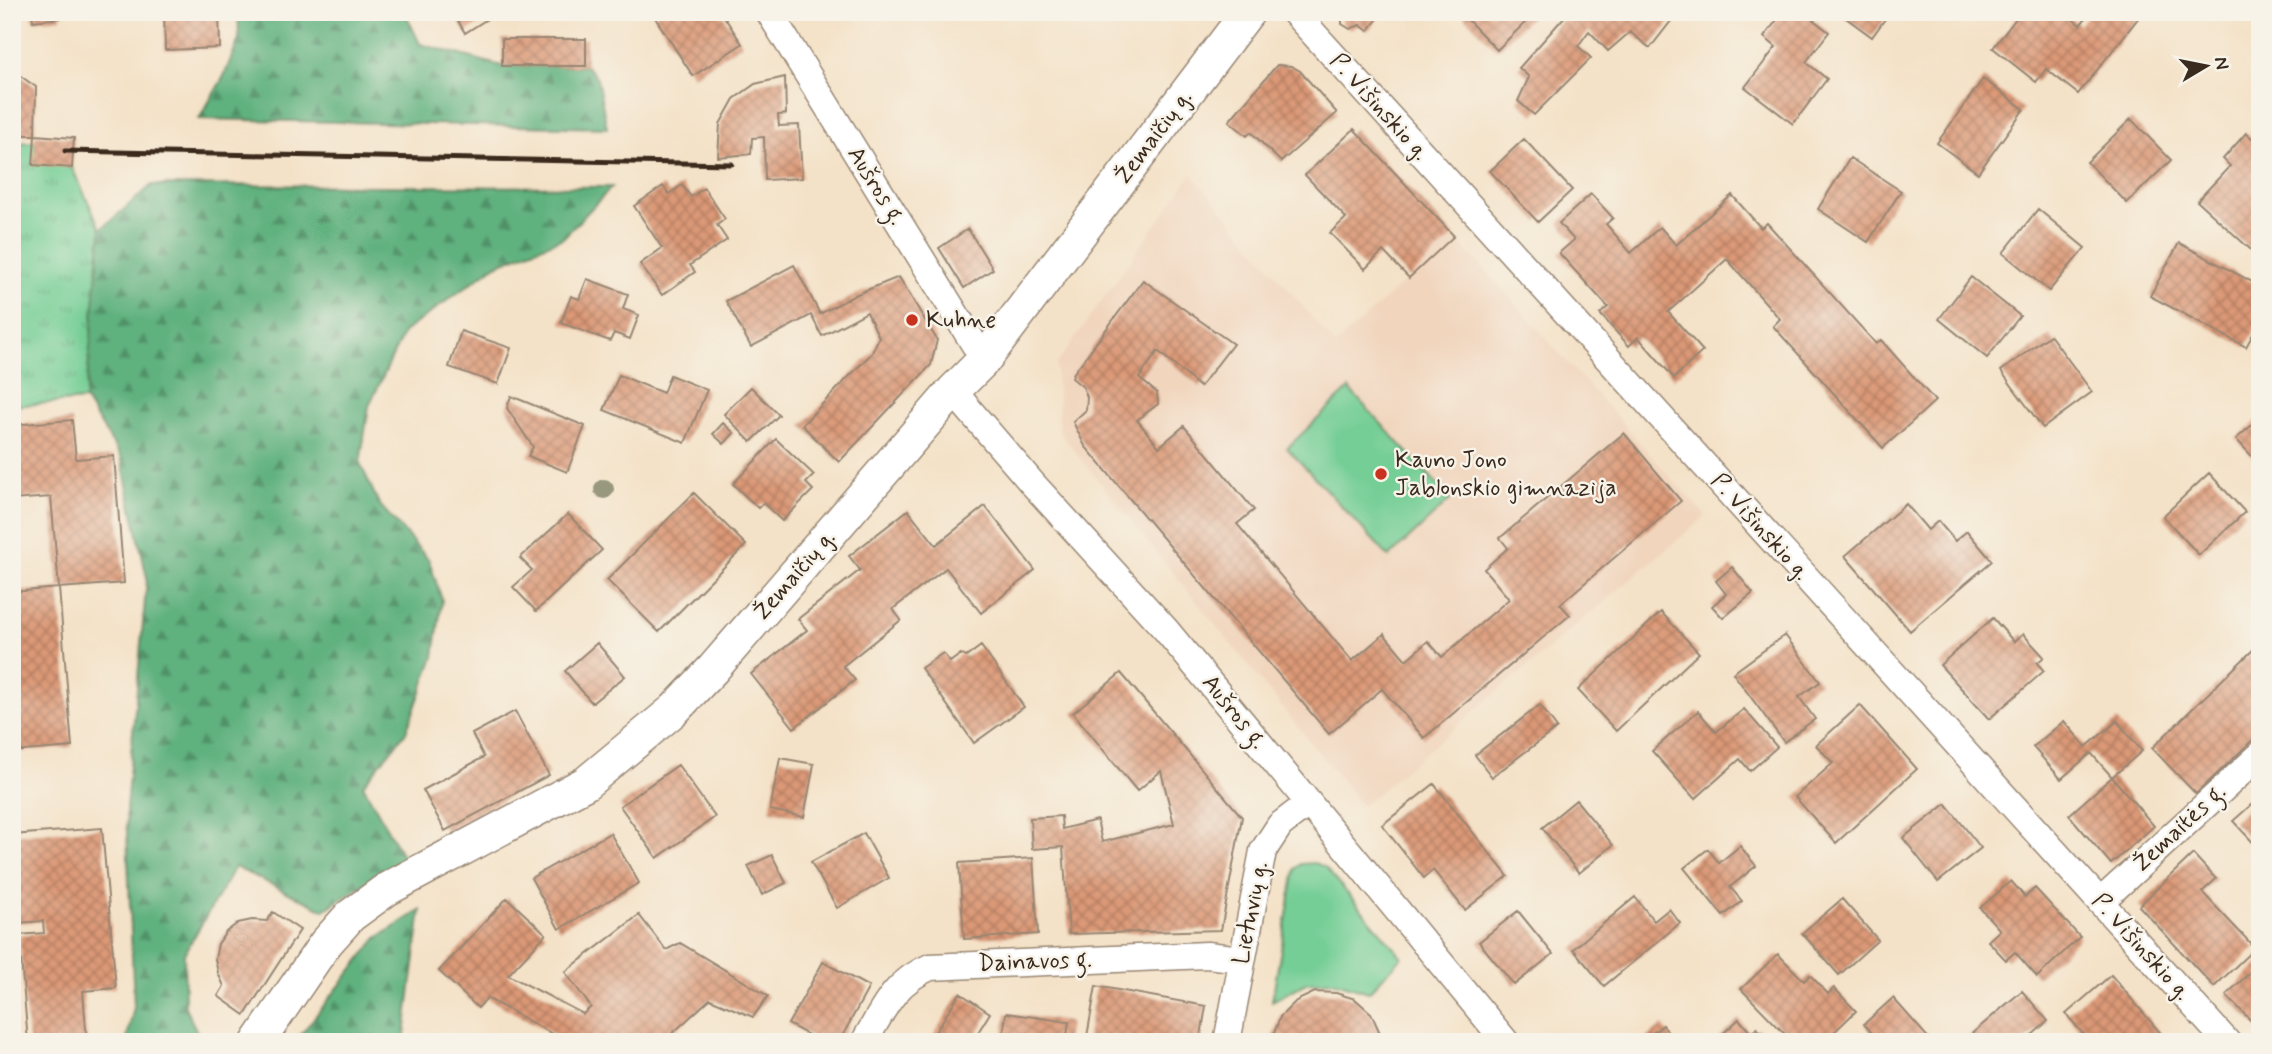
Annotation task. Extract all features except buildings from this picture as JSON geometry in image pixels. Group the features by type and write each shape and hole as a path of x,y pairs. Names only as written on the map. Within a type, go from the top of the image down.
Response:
{"street":[{"name":"Aušros g.","path":"769,12 984,360"},
{"name":"Žemaičių g.","path":"258,1042 325,944 350,916 387,889 586,783 674,710 953,391 984,360 1248,12"},
{"name":"P. Višinskio g.","path":"1294,12 2227,1042"},
{"name":"Aušros g.","path":"953,391 1032,483 1166,630 1506,1042"},
{"name":"Žemaitės g.","path":"2100,902 2260,755"},
{"name":"Lietuvių g.","path":"1227,1042 1263,850 1280,825 1309,803"},
{"name":"Dainavos g.","path":"864,1042 897,989 913,974 930,967 1207,955 1242,959"}],"shaded area":[{"name":"Kauno Jono Jablonskio gimnazija","path":"1192,174 1335,345 1454,236 1706,516 1362,806 1060,433 1056,365"}],"green space":[{"path":"238,12 405,12 420,44 502,66 586,66 597,78 607,128 199,119 224,76 239,39"},
{"path":"35,142 72,168 101,229 85,400 12,406 12,143"},
{"path":"152,185 612,187 563,238 496,265 404,332 369,406 360,463 379,504 429,560 442,600 434,657 406,732 363,785 404,859 324,910 235,867 184,954 185,1007 202,1042 126,1042 134,1007 126,808 147,578 121,457 85,400 101,229"},
{"path":"1349,389 1451,499 1389,557 1287,448"},
{"path":"1315,863 1325,867 1402,957 1369,992 1333,981 1306,983 1272,1001 1295,869 1301,864"},
{"path":"421,910 404,1042 295,1042 377,938"}],"railway":[{"path":"65,151 732,164"}],"place":[{"name":"Kuhne","path":"912,320"},
{"name":"Kauno Jono Jablonskio gimnazija","path":"1381,474"}]}
